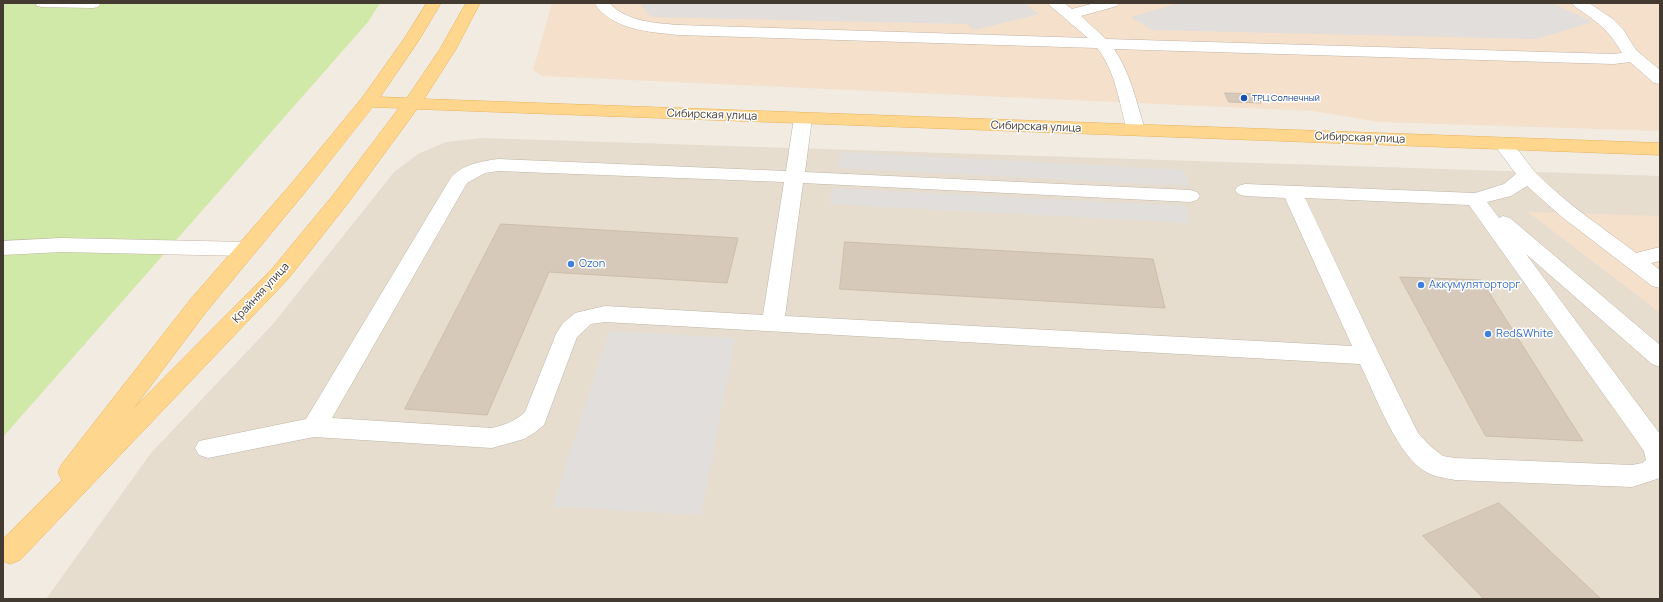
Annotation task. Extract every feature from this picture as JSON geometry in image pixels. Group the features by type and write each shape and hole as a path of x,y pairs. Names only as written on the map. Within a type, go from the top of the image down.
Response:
{"main road":[{"name":"Крайняя улица","path":"6,555 198,306 368,102 411,40 434,3"},
{"name":"Крайняя улица","path":"6,555 280,274 348,192 412,103 454,38 473,3"},
{"name":"Сибирская улица","path":"368,102 1660,149"}],"lane":[{"path":"42,3 93,4"},
{"path":"601,3 608,12 618,18 626,22 646,27 729,32 1614,59 1629,57 1630,53"},
{"path":"1054,3 1086,26 1102,44 1119,72 1136,130"},
{"path":"1071,14 1112,3"},
{"path":"1579,3 1608,22 1617,32 1630,53 1660,80"},
{"path":"1614,59 1641,70 1660,80"},
{"path":"774,324 803,118"},
{"path":"1502,143 1526,174 1560,206 1660,281"},
{"path":"314,427 460,180 470,172 484,166 498,165 795,177 1190,196"},
{"path":"1245,190 1475,199 1508,190 1518,185 1526,174"},
{"path":"1293,193 1368,356 1409,440 1421,453 1436,465 1454,469 1632,476 1649,472 1660,463 1656,448 1475,199"},
{"path":"1475,199 1660,358"},
{"path":"3,248 61,245 246,249"},
{"path":"1633,260 1660,254"},
{"path":"208,448 314,427 492,438 509,436 526,427 535,418 567,334 575,323 590,316 606,314 1368,356"}],"shaded area":[{"path":"552,3 1660,3 1660,131 1379,122 1313,111 542,76 533,70"},
{"path":"640,3 1024,3 1039,14 974,30 967,24 651,17"},
{"path":"1179,3 1552,3 1593,22 1536,39 1152,30 1131,17"},
{"path":"482,138 1660,176 1660,599 46,599 151,453 273,324 394,172 418,154 446,142"},
{"path":"841,152 1184,170 1189,186 839,168"},
{"path":"832,188 1186,206 1191,223 830,204"},
{"path":"1528,212 1660,216 1660,313"},
{"path":"609,331 735,338 701,515 553,506"}],"green space":[{"path":"3,3 380,3 368,22 3,437"}],"building":[{"path":"1225,93 1257,94 1261,103 1229,102"},
{"path":"501,224 738,238 727,283 549,272 487,415 405,409"},
{"path":"845,242 1153,259 1165,308 840,289"},
{"path":"1400,277 1481,280 1583,441 1486,436"},
{"path":"1499,503 1601,599 1484,599 1423,536"}],"place":[{"name":"ТРЦ Солнечный","path":"1244,98"},
{"name":"Ozon","path":"571,264"},
{"name":"Аккумуляторторг","path":"1421,285"},
{"name":"Red&White","path":"1488,334"}]}
